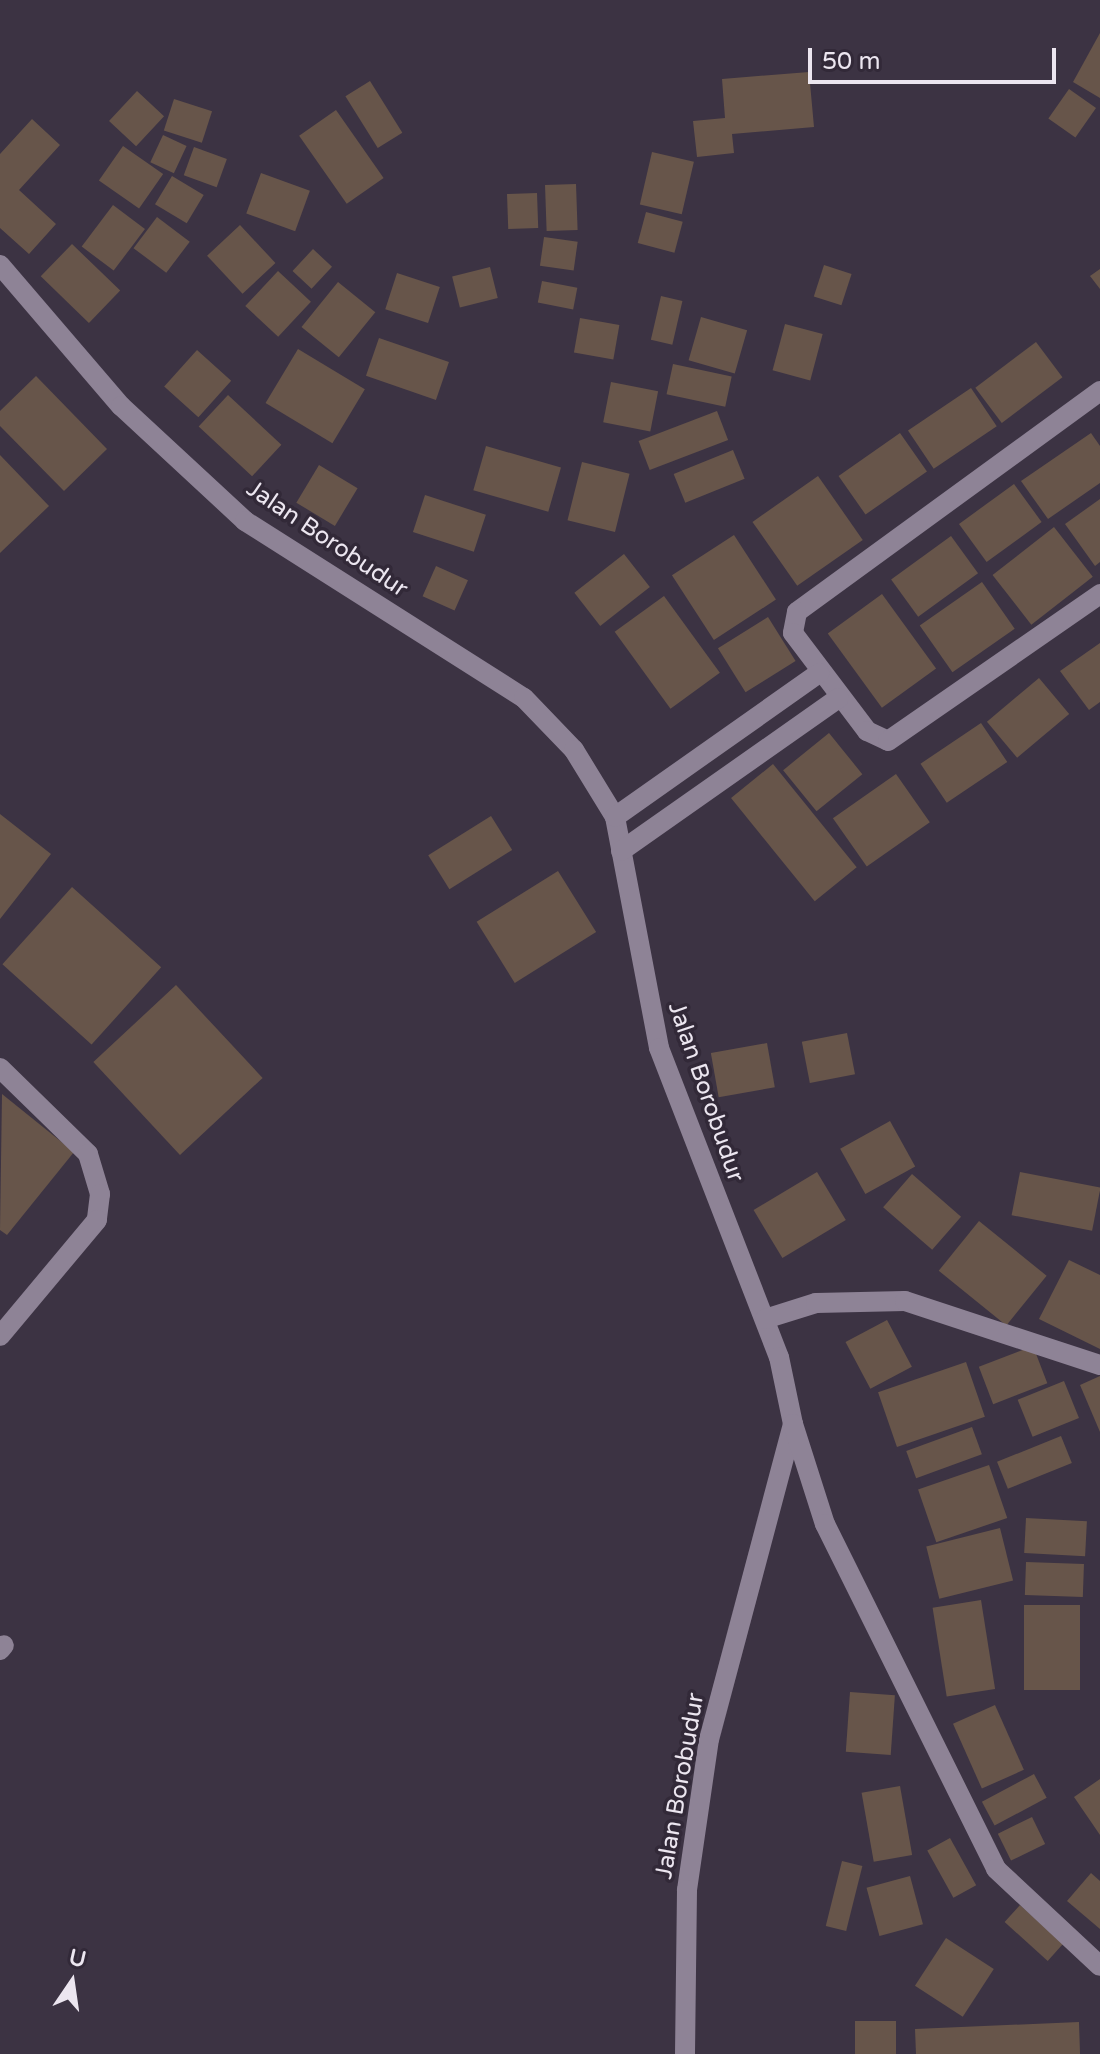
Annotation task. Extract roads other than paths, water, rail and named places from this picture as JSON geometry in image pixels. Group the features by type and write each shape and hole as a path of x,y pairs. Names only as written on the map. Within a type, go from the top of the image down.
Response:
{"street":[{"name":"Jalan Borobudur","path":"0,265 121,406 245,521 524,698 574,750 615,817 659,1048 765,1319 793,1424 709,1739 687,1890 685,2054"},
{"path":"1100,391 797,612 793,633 819,673 867,731 898,739 1100,594"},
{"path":"615,817 819,673"},
{"path":"621,851 839,698"},
{"path":"0,1068 88,1154 100,1194 97,1220 0,1336"},
{"path":"765,1319 816,1303 905,1301 1100,1365"},
{"path":"793,1424 825,1524 996,1869 1100,1966"}]}
